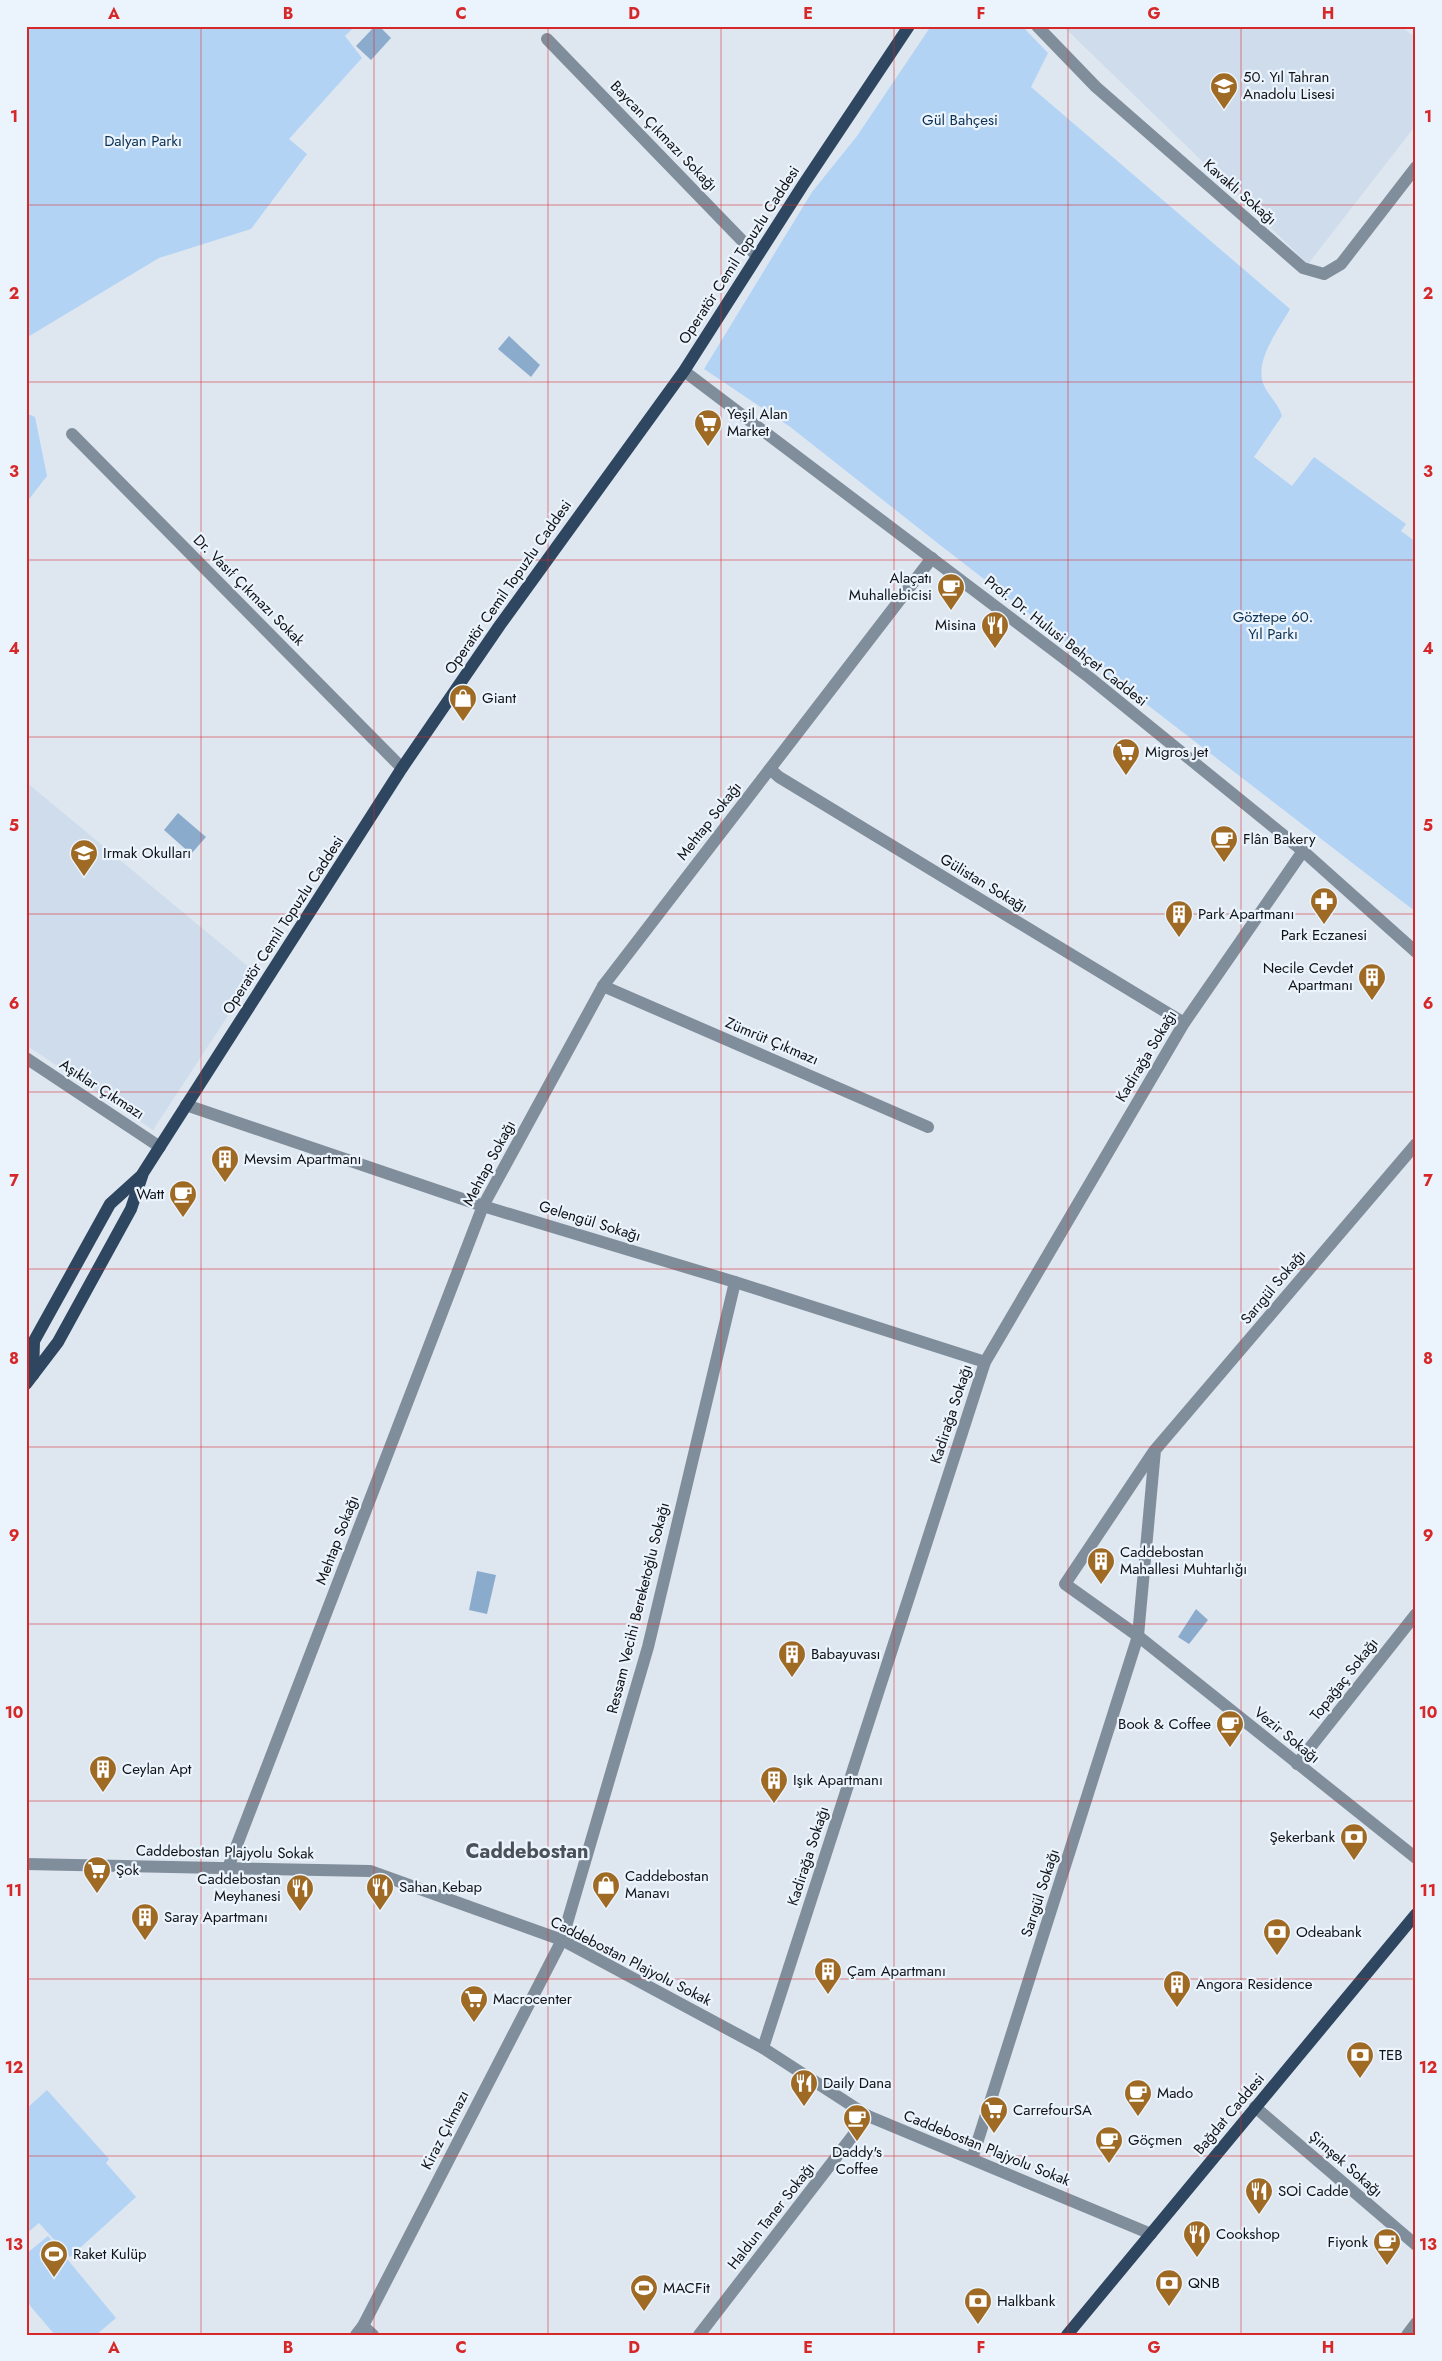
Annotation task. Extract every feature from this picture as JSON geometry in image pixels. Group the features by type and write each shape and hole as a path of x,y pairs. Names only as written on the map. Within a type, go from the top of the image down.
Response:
{"main road":[{"name":"Operatör Cemil Topuzlu Caddesi","path":"29,1379 58,1342 131,1209 144,1173 402,768 500,625 684,371 757,256 909,26"},
{"name":"Operatör Cemil Topuzlu Caddesi","path":"29,1379 34,1341 110,1204 144,1173"},
{"name":"Bağdat Caddesi","path":"1067,2335 1416,1914"}],"street":[{"name":"Kavaklı Sokağı","path":"1036,26 1096,87 1303,268 1324,274 1341,264 1416,167"},
{"name":"Baycan Çıkmazı Sokağı","path":"547,39 757,256"},
{"name":"Prof. Dr. Hulusi Behçet Caddesi","path":"684,371 1090,678 1303,851 1416,952"},
{"name":"Dr. Vasıf Çıkmazı Sokak","path":"72,434 402,768"},
{"name":"Mehtap Sokağı","path":"228,1868 483,1206 603,986 932,558"},
{"name":"Gülistan Sokağı","path":"770,769 779,777 893,847 1184,1023"},
{"name":"Kadirağa Sokağı","path":"764,2048 985,1362 1184,1023 1303,851"},
{"name":"Zümrüt Çıkmazı","path":"603,986 928,1127"},
{"name":"Aşıklar Çıkmazı","path":"26,1058 160,1147"},
{"name":"Gelengül Sokağı","path":"186,1105 483,1206 735,1282 985,1362"},
{"name":"Sarıgül Sokağı","path":"1138,1636 1065,1584 1155,1450 1416,1144"},
{"name":"Ressam Vecihi Bereketoğlu Sokağı","path":"562,1940 648,1647 735,1282"},
{"name":"Sarıgül Sokağı","path":"972,2159 1138,1636 1155,1450"},
{"name":"Topağaç Sokağı","path":"1297,1764 1416,1614"},
{"name":"Vezir Sokağı","path":"1138,1636 1416,1858"},
{"name":"Caddebostan Plajyolu Sokak","path":"26,1864 370,1871 562,1940 764,2048 868,2116 1151,2234"},
{"name":"Kiraz Çıkmazı","path":"360,2330 562,1940"},
{"name":"Şimşek Sokağı","path":"1255,2107 1416,2245"},
{"name":"Haldun Taner Sokağı","path":"699,2335 868,2116"},
{"path":"1407,2335 1416,2323"},
{"path":"360,2330 373,2335"}],"shaded area":[{"path":"375,26 379,26 391,38 371,60 356,46"},
{"path":"1063,26 1400,26 1416,38 1416,125 1308,264"},
{"path":"509,336 540,365 531,377 498,349"},
{"name":"Irmak Okulları","path":"26,782 256,973 153,1130 26,1045"},
{"path":"178,813 206,837 191,854 164,830"},
{"path":"477,1571 496,1575 487,1614 469,1610"},
{"path":"1196,1609 1208,1620 1189,1644 1178,1637"}],"green space":[{"name":"Dalyan Parkı","path":"355,26 345,36 362,58 289,139 307,154 251,229 159,258 26,338 26,27"},
{"name":"Göztepe 60. Yıl Parkı","path":"931,26 1022,26 1048,53 1031,87 1290,309 1269,344 1262,364 1261,374 1265,387 1282,416 1254,457 1292,486 1314,457 1406,524 1401,531 1416,542 1416,912 940,545 789,426 704,369 812,192 857,136"},
{"path":"26,413 35,417 47,476 26,503"},
{"path":"47,2090 109,2159 106,2163 136,2197 70,2257 39,2223 26,2234 26,2109"},
{"name":"Raket Kulüp","path":"48,2236 116,2318 96,2335 55,2335 26,2301 26,2254"}],"place":[{"name":"50. Yıl Tahran Anadolu Lisesi","path":"1224,110"},
{"name":"Yeşil Alan Market","path":"708,447"},
{"name":"Alaçatı Muhallebicisi","path":"951,611"},
{"name":"Misina","path":"995,649"},
{"name":"Giant","path":"463,722"},
{"name":"Migros Jet","path":"1126,776"},
{"name":"Flân Bakery","path":"1224,863"},
{"name":"Irmak Okulları","path":"84,877"},
{"name":"Park Eczanesi","path":"1324,925"},
{"name":"Park Apartmanı","path":"1179,938"},
{"name":"Necile Cevdet Apartmanı","path":"1372,1001"},
{"name":"Mevsim Apartmanı","path":"225,1183"},
{"name":"Watt","path":"183,1218"},
{"name":"Caddebostan Mahallesi Muhtarlığı","path":"1101,1585"},
{"name":"Babayuvası","path":"792,1678"},
{"name":"Book & Coffee","path":"1230,1748"},
{"name":"Ceylan Apt","path":"103,1793"},
{"name":"Işık Apartmanı","path":"774,1804"},
{"name":"Şekerbank","path":"1354,1861"},
{"name":"Şok","path":"97,1894"},
{"name":"Caddebostan Manavı","path":"606,1909"},
{"name":"Sahan Kebap","path":"380,1911"},
{"name":"Caddebostan Meyhanesi","path":"300,1912"},
{"name":"Saray Apartmanı","path":"145,1941"},
{"name":"Odeabank","path":"1277,1956"},
{"name":"Çam Apartmanı","path":"828,1995"},
{"name":"Angora Residence","path":"1177,2008"},
{"name":"Macrocenter","path":"474,2023"},
{"name":"TEB","path":"1360,2079"},
{"name":"Daily Dana","path":"804,2107"},
{"name":"Mado","path":"1138,2117"},
{"name":"CarrefourSA","path":"994,2134"},
{"name":"Daddy's Coffee","path":"857,2142"},
{"name":"Göçmen","path":"1109,2164"},
{"name":"SOİ Cadde","path":"1259,2215"},
{"name":"Cookshop","path":"1197,2258"},
{"name":"Fiyonk","path":"1387,2266"},
{"name":"Raket Kulüp","path":"54,2278"},
{"name":"QNB","path":"1169,2307"},
{"name":"MACFit","path":"644,2312"},
{"name":"Halkbank","path":"978,2325"}],"district":[{"name":"Caddebostan","path":"527,1851"}],"park label":[{"name":"Gül Bahçesi","path":"960,120"}]}
